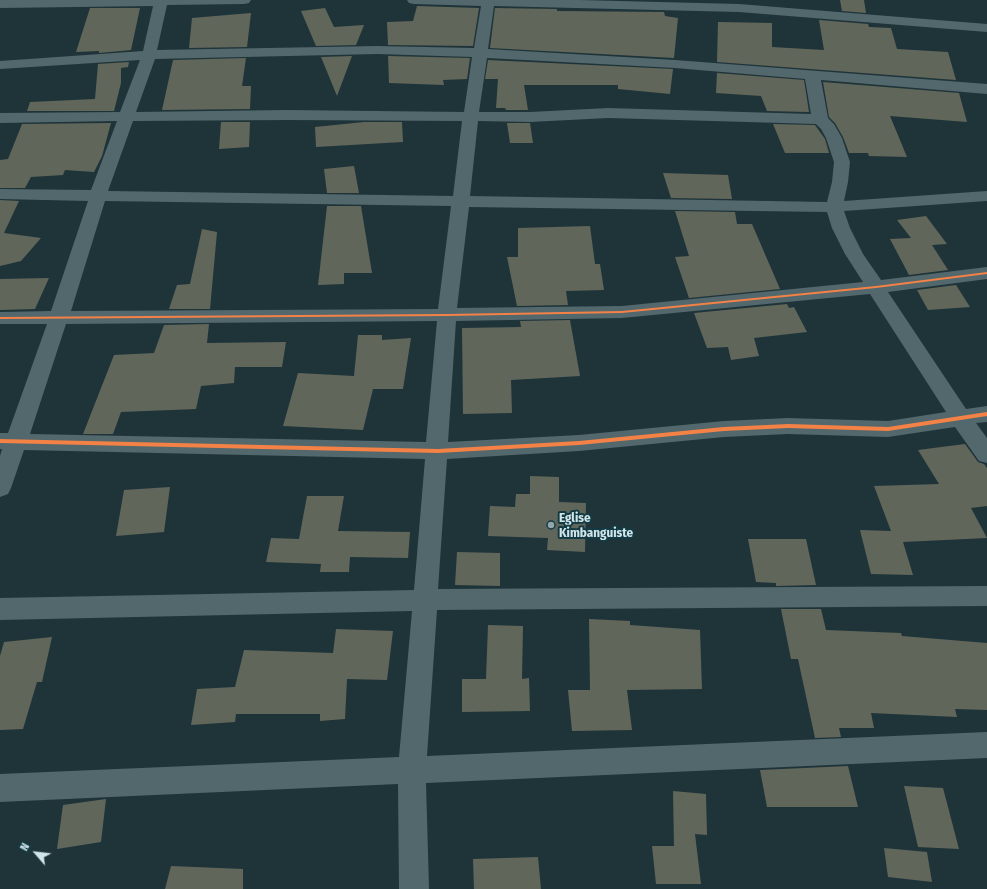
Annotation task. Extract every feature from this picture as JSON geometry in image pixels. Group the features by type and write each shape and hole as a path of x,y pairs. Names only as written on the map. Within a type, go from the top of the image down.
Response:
{"street":[{"path":"0,4 161,0 244,0"},
{"path":"0,488 8,441 59,317 98,195 149,55 161,0"},
{"path":"414,0 739,8 987,28"},
{"path":"414,889 412,771 424,600 438,452 447,315 460,200 488,1"},
{"path":"0,65 149,55 347,50 480,53 675,64 987,89"},
{"path":"812,74 820,119 828,127 842,162 840,182 834,207 841,228 854,254 961,419 987,455"},
{"path":"0,118 127,118 287,115 471,116 686,114 820,119"},
{"path":"0,194 834,207 987,196"},
{"path":"0,318 447,315 622,312 876,287 987,273"},
{"path":"8,441 438,452 579,443 724,429 788,426 888,429 987,414"},
{"path":"0,609 424,600 987,596"},
{"path":"0,788 987,745"}],"building":[{"path":"840,0 864,0 866,13 842,11"},
{"path":"417,6 479,8 473,46 388,45 387,22 413,21"},
{"path":"90,8 140,8 131,50 99,53 99,51 76,52"},
{"path":"325,8 334,27 364,25 356,45 316,46 301,11"},
{"path":"495,8 557,9 557,11 664,12 665,16 678,18 674,58 490,48"},
{"path":"251,13 247,47 189,48 192,18"},
{"path":"819,20 868,24 869,27 891,28 897,49 948,52 956,80 717,62 718,22 772,23 772,47 824,50"},
{"path":"352,56 337,96 321,57"},
{"path":"388,56 470,58 467,79 443,80 444,85 389,83"},
{"path":"246,58 242,86 251,86 250,109 162,110 173,60"},
{"path":"488,60 673,69 670,94 618,89 618,85 524,85 528,110 506,110 505,108 496,108 498,79 485,79"},
{"path":"129,62 128,67 121,68 121,83 114,111 27,111 30,102 95,99 98,64"},
{"path":"717,73 804,80 809,112 767,111 761,96 716,93"},
{"path":"823,82 959,93 967,122 890,116 907,157 869,156 868,153 849,153 843,137 835,123 829,117"},
{"path":"221,122 250,122 249,147 219,149"},
{"path":"364,122 402,122 403,142 316,147 315,127"},
{"path":"111,123 102,156 94,172 65,170 63,175 31,177 25,188 0,188 0,160 8,159 22,124"},
{"path":"507,123 530,123 533,143 510,143"},
{"path":"773,124 815,125 825,139 829,153 785,153"},
{"path":"354,166 359,193 327,193 324,169"},
{"path":"663,173 728,175 732,199 671,198"},
{"path":"0,200 19,201 4,233 41,238 21,261 0,266"},
{"path":"327,206 361,206 372,273 344,273 344,284 318,285"},
{"path":"675,211 735,212 737,224 752,224 780,289 689,298 675,257 689,256"},
{"path":"926,216 947,244 932,245 948,270 909,275 890,239 911,238 897,220"},
{"path":"590,226 595,264 600,264 604,290 566,291 568,305 517,306 507,257 518,257 518,228"},
{"path":"202,229 217,232 210,309 169,309 177,285 190,284"},
{"path":"49,278 35,309 0,310 0,279"},
{"path":"956,285 970,307 928,310 917,290"},
{"path":"787,304 789,308 794,307 807,332 754,338 759,356 731,360 728,347 707,348 694,313"},
{"path":"570,320 580,376 511,380 512,413 463,414 462,328 521,327 520,321"},
{"path":"209,324 207,343 286,342 282,367 235,367 234,383 201,386 196,409 121,412 113,434 83,434 114,355 154,353 164,325"},
{"path":"358,335 382,335 382,340 411,338 403,389 373,389 363,430 283,426 298,373 354,376"},
{"path":"965,444 978,462 984,464 987,468 987,506 971,508 987,538 903,542 913,575 871,574 860,530 891,531 874,486 939,484 918,450"},
{"path":"530,476 559,477 559,502 586,503 585,552 547,550 548,538 488,536 490,506 515,507 516,494 530,494"},
{"path":"170,487 164,532 116,536 124,490"},
{"path":"307,496 344,496 338,531 410,532 408,558 350,557 349,572 320,572 321,564 266,562 271,538 299,539"},
{"path":"748,539 806,539 816,585 776,586 776,583 756,582"},
{"path":"457,552 500,553 500,586 455,585"},
{"path":"781,609 821,609 826,630 901,633 902,636 987,643 987,710 955,709 957,717 871,713 874,728 839,728 841,737 815,738 798,659 791,659"},
{"path":"589,619 630,621 630,625 700,630 702,689 627,690 632,730 572,731 568,690 590,690"},
{"path":"488,625 523,626 522,679 529,678 530,711 462,712 462,679 486,679"},
{"path":"336,629 393,631 387,680 347,679 345,719 320,721 320,714 236,714 235,722 191,725 197,689 235,687 244,650 333,653"},
{"path":"52,637 42,682 37,682 23,729 0,730 0,656 4,642"},
{"path":"848,766 858,807 767,807 760,770"},
{"path":"904,786 943,788 959,849 918,847"},
{"path":"673,791 706,794 707,835 695,834 701,884 656,884 652,846 674,846"},
{"path":"106,799 101,842 57,849 63,805"},
{"path":"884,848 927,852 932,882 888,877"},
{"path":"538,857 541,889 474,889 473,859"},
{"path":"171,866 243,869 243,889 165,889"}],"cycle path":[{"path":"0,318 447,315 622,312 876,287 987,273"},
{"path":"0,441 438,451 579,443 724,429 788,426 888,429 987,414"}],"place":[{"name":"Eglise Kimbanguiste","path":"551,525"}]}
